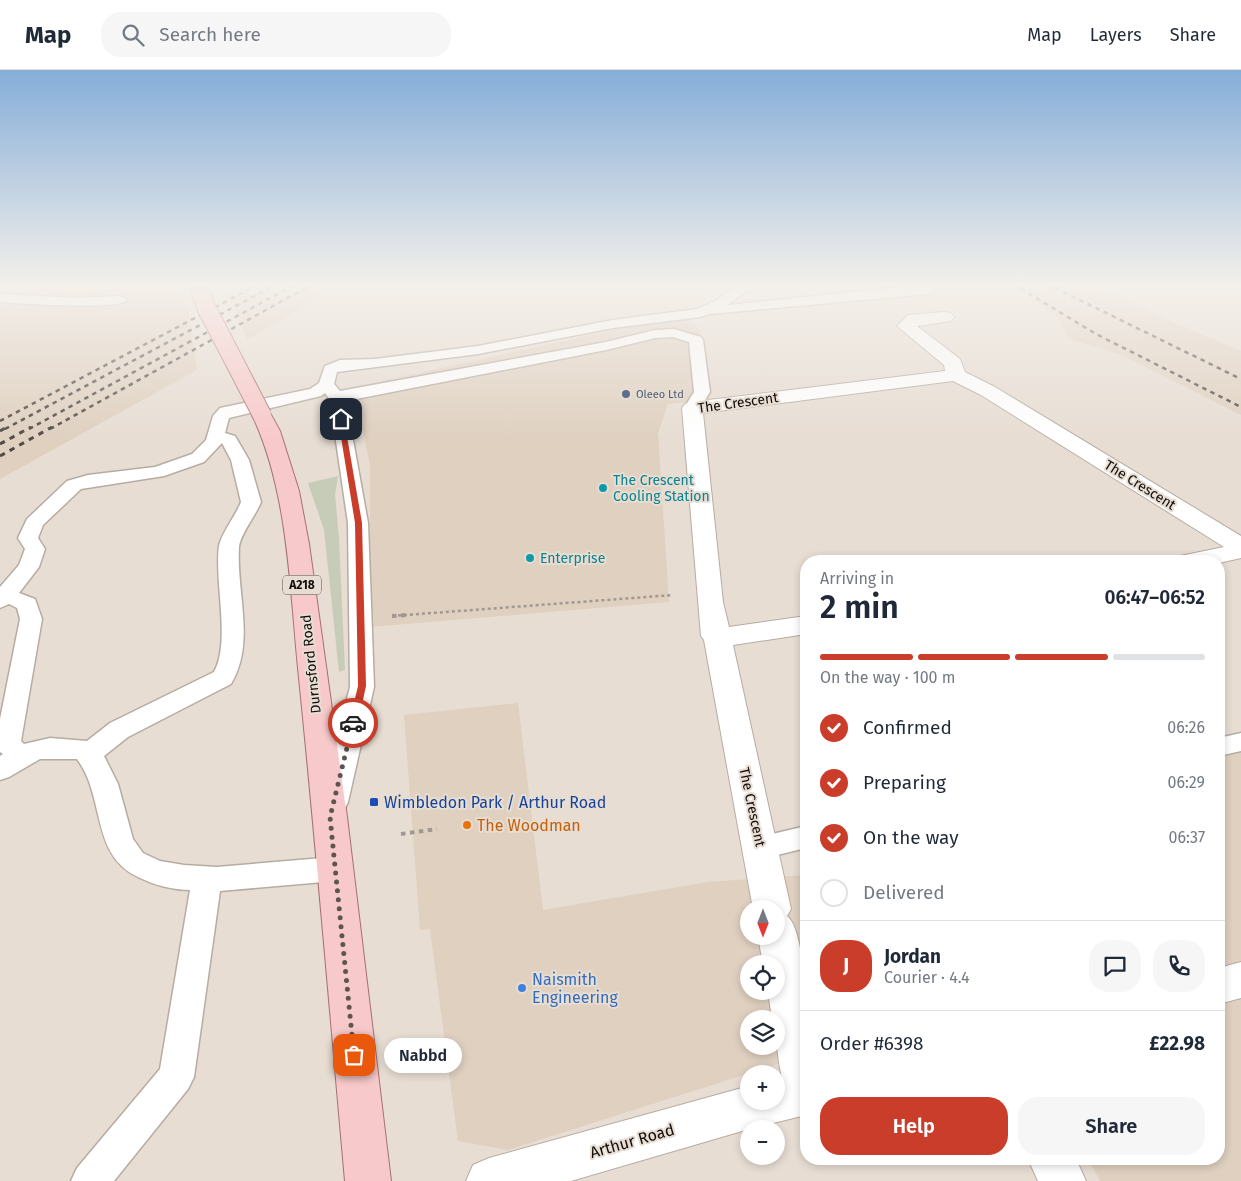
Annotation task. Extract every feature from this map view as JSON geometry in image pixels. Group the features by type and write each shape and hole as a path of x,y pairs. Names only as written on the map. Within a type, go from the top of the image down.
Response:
{"main road":[{"name":"Durnsford Road","path":"221,336 270,431 288,491 299,553 330,817 368,1181"}],"street":[{"path":"919,336 953,363 956,374"},
{"name":"The Crescent","path":"770,900 761,847 715,636 710,602 692,408 956,374 988,390 1241,549"},
{"path":"1216,555 1241,549"},
{"path":"715,636 737,636 800,626"},
{"path":"779,945 800,1059"},
{"path":"1225,984 1241,980"},
{"name":"Arthur Road","path":"785,1098 800,1093"},
{"name":"Arthur Road","path":"488,1181 744,1110"},
{"path":"1054,1165 1063,1181"}],"lane":[{"path":"330,817 362,686 358,523 332,392 330,369 340,366 375,364 478,350 551,336"},
{"path":"335,869 207,880 163,876 137,866 121,846 107,786 95,761 85,750 56,746 10,763 8,744 31,619 28,604 2,598 29,567 35,549 28,538 34,523 74,485 88,480 158,472 198,458 214,442 220,416 226,412 315,393 332,392 345,396 606,346 647,336"},
{"path":"683,336 696,340 702,392 692,408"},
{"path":"88,754 119,730 223,678 229,667 232,638 230,545 248,513 251,502 240,460 229,440 215,435"},
{"path":"1225,746 1241,742"},
{"path":"761,847 800,838"},
{"path":"90,1181 176,1077 207,880"}],"path":[{"path":"388,617 674,595"},
{"path":"401,834 437,829"}],"shaded area":[{"path":"0,336 192,336 197,370 0,479"},
{"path":"245,336 254,336 247,340"},
{"path":"587,336 700,336 702,380 709,399 668,404 658,433 669,602 370,627 370,465 357,402 346,389"},
{"path":"1068,336 1205,336 1241,351 1241,415 1121,355 1070,339"},
{"path":"518,703 543,910 708,882 800,875 800,1057 775,1065 740,1065 740,1076 508,1150 458,1141 430,929 420,930 404,715"},
{"path":"1241,735 1241,1181 1100,1181 1091,1165 1225,1165 1225,739"}],"green space":[{"path":"338,476 335,495 339,538 345,670 339,672 324,530 308,483"}],"railway":[{"path":"0,421 161,336"},
{"path":"5,429 180,336"},
{"path":"29,429 201,336"},
{"path":"50,429 219,336"},
{"path":"1100,336 1241,407"},
{"path":"1153,336 1241,379"},
{"path":"0,431 7,427"},
{"path":"0,444 31,427"},
{"path":"0,456 52,427"}],"way so far":[{"path":"353,723 330,817 354,1055"}],"place":[{"name":"Oleeo Ltd","path":"626,394"},
{"name":"The Crescent Cooling Station","path":"603,488"},
{"name":"Enterprise","path":"530,558"},
{"name":"Wimbledon Park / Arthur Road","path":"374,802"},
{"name":"The Woodman","path":"467,825"},
{"name":"Naismith Engineering","path":"522,988"},
{"name":"Nabbd","path":"354,1055"}],"route":[{"path":"341,419 358,523 362,686 353,723"}]}
